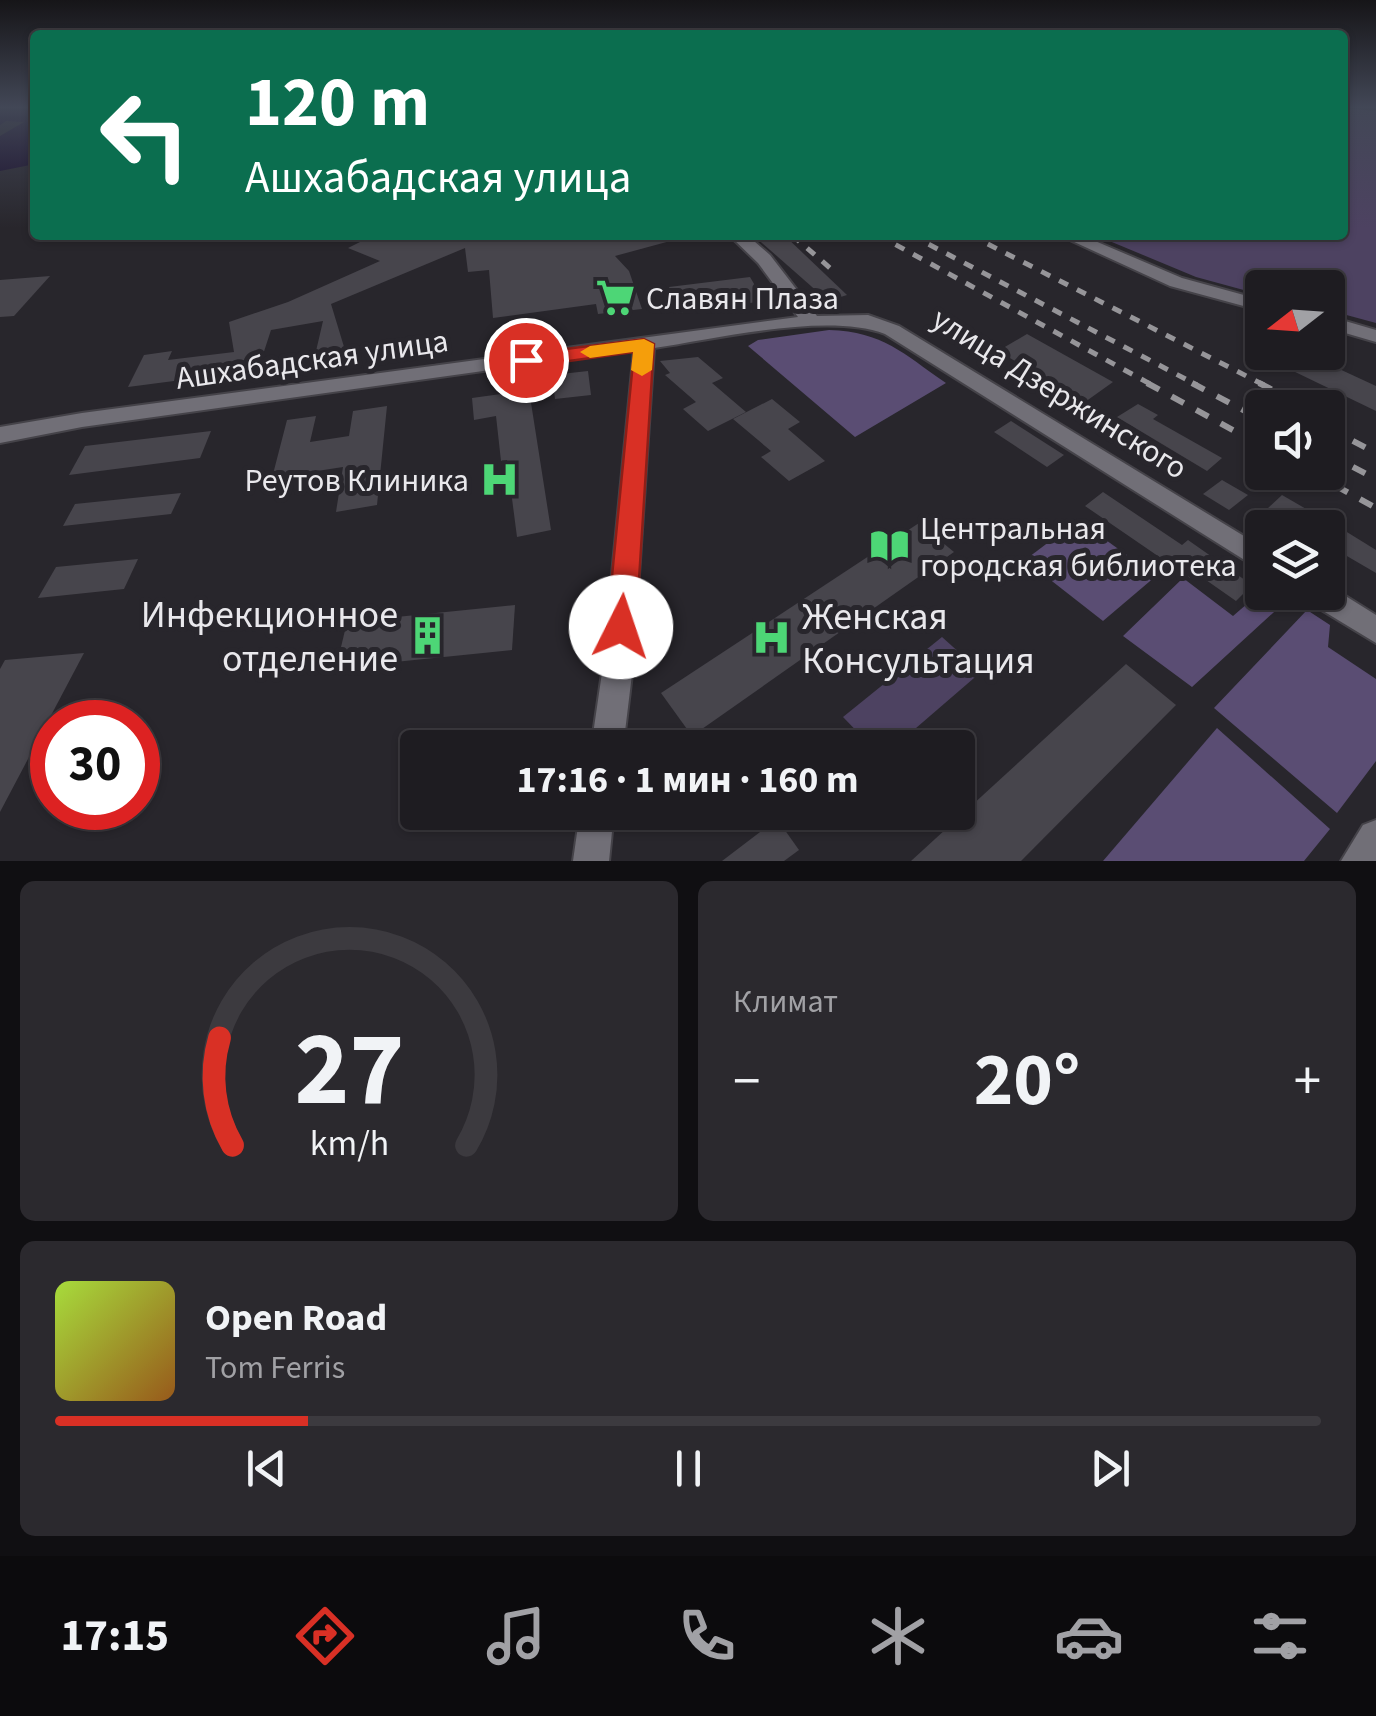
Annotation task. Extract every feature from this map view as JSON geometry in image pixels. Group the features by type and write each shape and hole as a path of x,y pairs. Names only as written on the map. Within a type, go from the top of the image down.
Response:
{"street":[{"path":"743,240 764,258 811,321"},
{"path":"1079,240 1176,282 1245,301"},
{"name":"улица Дзержинского","path":"811,321 858,320 892,330 1245,549"},
{"name":"Ашхабадская улица","path":"0,435 82,420 811,321"},
{"path":"1345,327 1376,336"},
{"path":"609,730 618,666 644,344"},
{"path":"1344,610 1376,630"},
{"path":"590,861 595,830"},
{"path":"1359,861 1376,838"}],"shaded area":[{"path":"0,148 30,148 30,165 0,171"},
{"path":"1348,148 1376,148 1376,323 1345,315 1345,270 1245,270 1245,290 1196,277 1107,240 1348,240"},
{"path":"829,330 879,340 946,383 855,437 748,346 758,340"},
{"path":"1078,520 1156,576 1103,621 1025,560"},
{"path":"1183,578 1233,616 1245,606 1245,610 1276,610 1192,687 1123,636"},
{"path":"1307,610 1330,625 1328,647 1376,679 1376,761 1337,813 1214,708"},
{"path":"942,637 981,672 914,730 856,730 843,717"},
{"path":"1217,728 1330,829 1304,861 1103,861"}],"building":[{"path":"364,240 674,240 615,256 629,271 642,309 598,314 596,304 493,318 489,270 468,272 465,248 331,304 348,360 313,364 323,321 271,330 258,370 128,387 144,355 172,351 168,360 234,352 229,322 288,302 380,261 348,248"},
{"path":"759,240 789,240 847,295 828,301"},
{"path":"50,276 14,316 0,317 0,280"},
{"path":"750,277 764,301 680,313 669,287"},
{"path":"1027,334 1113,382 1085,402 998,351"},
{"path":"698,357 723,378 712,383 746,412 708,431 683,409 696,402 665,375 670,373 660,361"},
{"path":"1291,370 1341,370 1376,386 1376,411 1345,396 1345,390 1332,390"},
{"path":"588,371 591,395 555,399 552,375"},
{"path":"529,390 551,530 517,537 507,460 501,461 496,416 474,420 472,398"},
{"path":"772,399 800,422 788,429 825,461 789,481 761,457 771,451 733,419"},
{"path":"1138,404 1158,415 1153,419 1222,458 1207,471 1117,417"},
{"path":"387,406 377,505 336,512 343,467 272,478 287,420 316,416 310,442 349,436 353,411"},
{"path":"1011,421 1064,455 1047,467 994,432"},
{"path":"211,431 200,458 69,475 85,446"},
{"path":"1222,480 1248,495 1229,510 1203,494"},
{"path":"1103,492 1182,545 1188,540 1245,580 1245,592 1236,601 1196,573 1190,578 1085,506"},
{"path":"181,493 171,514 63,526 75,504"},
{"path":"1282,495 1308,510 1269,510"},
{"path":"919,523 954,552 701,730 688,730 661,693"},
{"path":"1345,531 1376,550 1376,573 1345,555"},
{"path":"138,559 124,589 38,598 56,567"},
{"name":"Инфекционное отделение","path":"515,605 512,650 336,668 347,622"},
{"path":"84,653 59,700 30,700 30,755 0,812 0,669 5,660"},
{"path":"1126,664 1176,705 1021,861 911,861 945,830 975,830 975,802"},
{"path":"763,830 785,830 799,850 784,861 722,861"}],"railway":[{"path":"798,240 830,268"},
{"path":"887,240 1152,385"},
{"path":"921,240 1197,385"},
{"path":"980,240 1264,385"},
{"path":"1147,383 1245,437"},
{"path":"1192,383 1245,411"},
{"path":"1259,383 1273,390"},
{"path":"1345,437 1376,453"},
{"path":"1345,463 1376,479"},
{"path":"1344,490 1376,508"}],"slow traffic":[{"path":"590,352 644,344 642,370"}],"place":[{"name":"Славян Плаза","path":"616,298"},
{"name":"Реутов Клиника","path":"499,480"},
{"name":"Центральная городская библиотека","path":"890,546"},
{"name":"Инфекционное отделение","path":"428,636"},
{"name":"Женская Консультация","path":"772,638"}],"route":[{"path":"526,360 644,344 621,627"}]}
